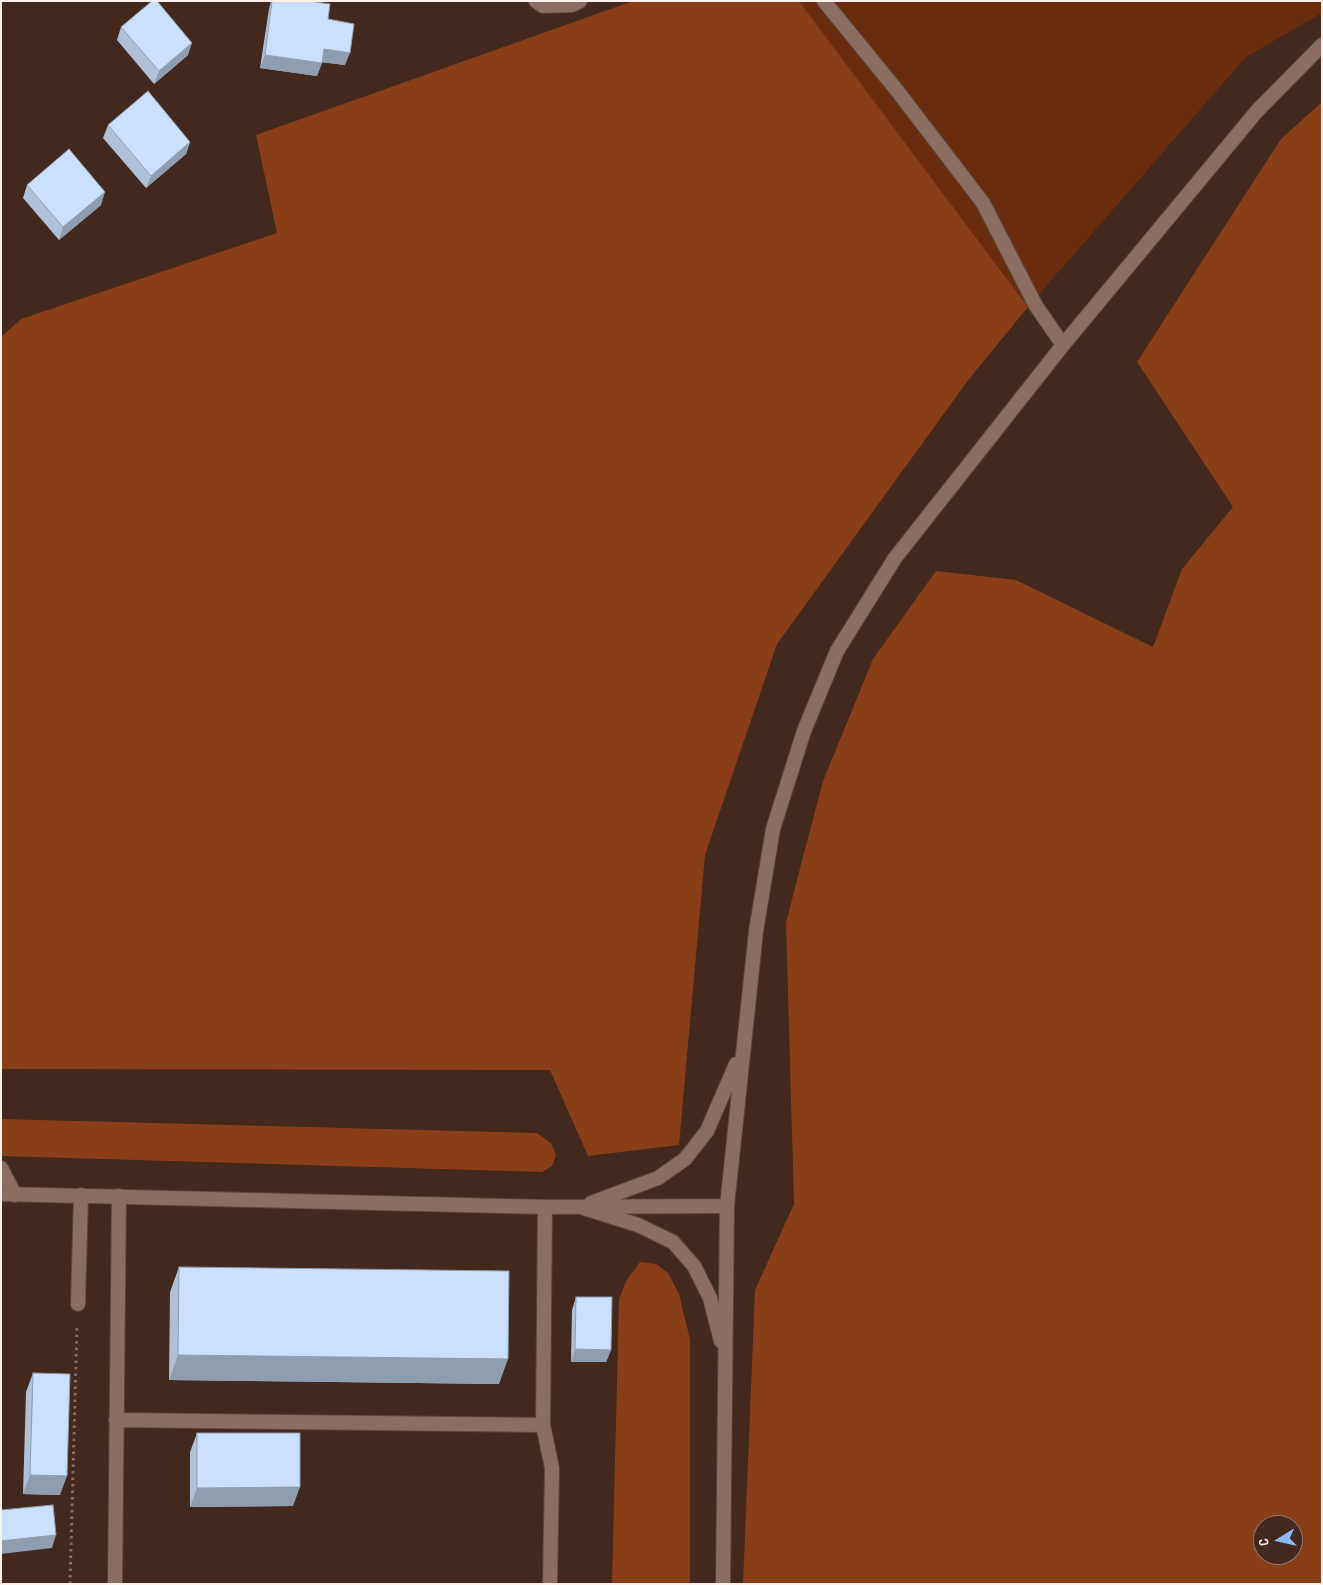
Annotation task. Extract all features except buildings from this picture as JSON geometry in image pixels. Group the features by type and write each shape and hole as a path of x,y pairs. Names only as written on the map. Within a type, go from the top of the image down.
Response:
{"main road":[{"path":"536,1 543,6 572,5 580,1"},
{"path":"824,1 899,93 983,203 1036,306 1063,345"},
{"path":"723,1584 727,1206 756,931 773,829 804,731 837,651 895,558 1063,345 1256,111 1322,45"},
{"path":"581,1207 645,1184 672,1170 686,1159 696,1147 716,1114 742,1050"},
{"path":"1,1168 8,1194 581,1207 727,1206"},
{"path":"78,1304 81,1195"},
{"path":"115,1584 119,1196"},
{"path":"545,1206 543,1424 552,1468 550,1584"},
{"path":"581,1207 638,1225 673,1242 694,1266 710,1298 726,1361"},
{"path":"116,1420 543,1424"}],"path":[{"path":"70,1584 77,1324"}],"shaded area":[{"path":"633,1 799,1 1028,307 969,379 777,644 705,855 679,1145 588,1156 550,1070 1,1069 1,337 21,319 277,233 256,135"},
{"path":"799,1 1322,1 1322,13 1246,57 1028,307"},
{"path":"1322,102 1322,1584 743,1584 755,1290 794,1204 786,922 823,781 873,659 936,571 1016,580 1153,647 1182,569 1233,507 1137,362 1281,139"},
{"path":"1,1119 537,1133 551,1143 556,1155 552,1166 542,1172 1,1156"},
{"path":"640,1262 656,1264 668,1273 679,1294 690,1339 690,1584 612,1584 619,1299 626,1281"}]}
